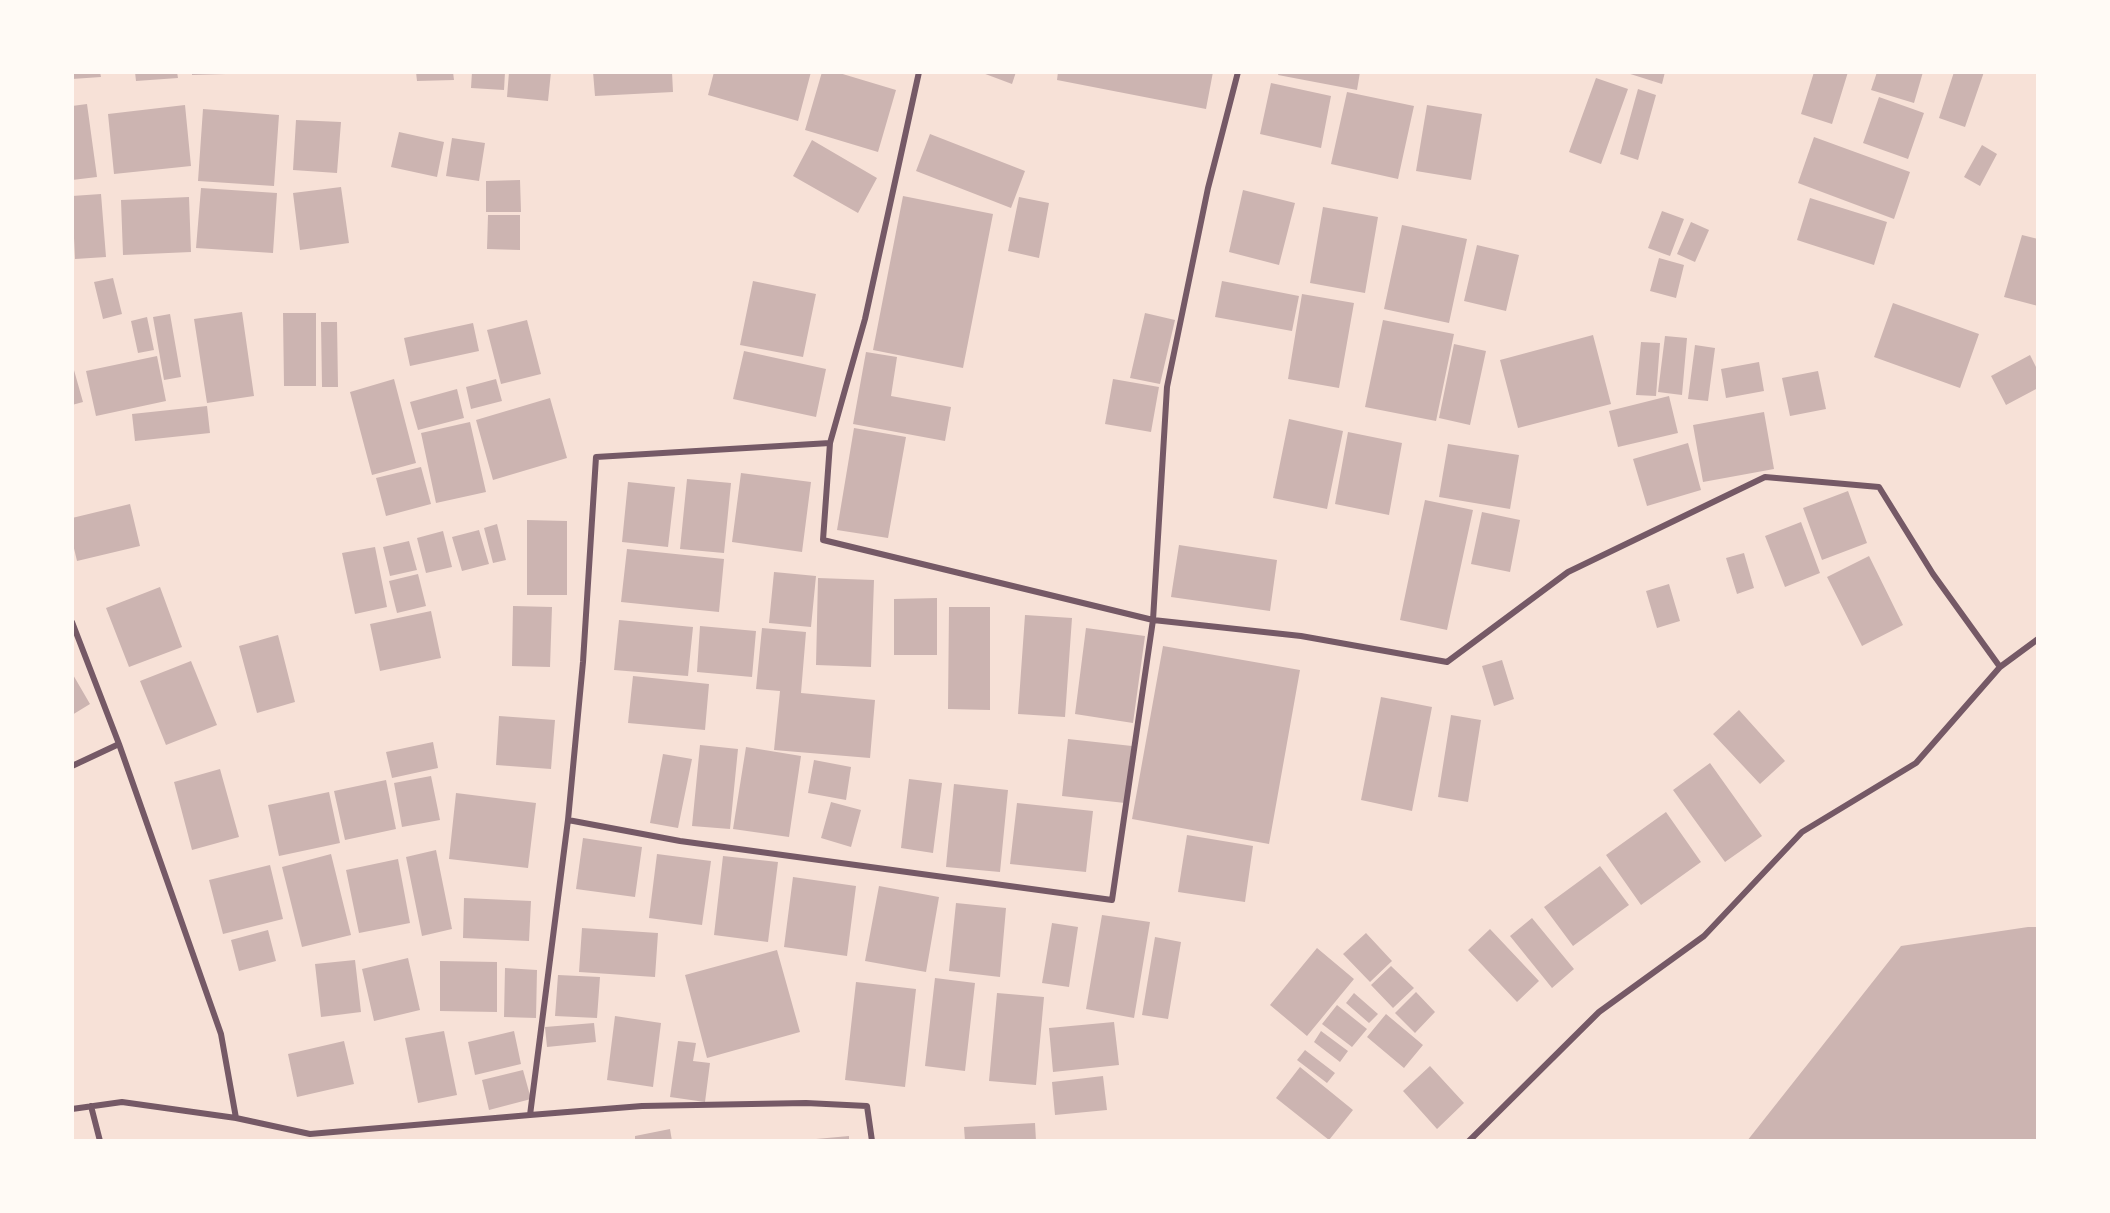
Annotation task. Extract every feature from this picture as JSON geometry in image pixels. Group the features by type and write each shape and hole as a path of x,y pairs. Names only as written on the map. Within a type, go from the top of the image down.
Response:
{"street":[{"path":"919,72 865,319 830,443 823,540 1153,620 1301,636 1447,662 1568,572 1765,477 1879,487 1933,574 2000,667"},
{"path":"568,820 680,841 1112,900 1153,620 1167,387 1208,188 1238,72"},
{"path":"530,1115 568,820 583,662 596,457 830,443"},
{"path":"72,622 119,744 221,1034 236,1118"},
{"path":"1469,1141 1599,1012 1704,936 1802,832 1916,763 2000,667 2038,639"},
{"path":"72,766 119,744"},
{"path":"72,1109 122,1102 236,1118 310,1134 642,1106 806,1103 867,1106 872,1141"},
{"path":"91,1106 100,1141"},
{"path":"310,1134 312,1141"}],"building":[{"path":"72,72 100,72 101,77 72,79"},
{"path":"135,72 177,72 178,78 136,81"},
{"path":"192,72 226,72 226,74 192,75"},
{"path":"416,72 453,72 454,80 417,81"},
{"path":"472,72 505,72 504,90 471,88"},
{"path":"509,72 551,72 548,101 507,97"},
{"path":"593,72 672,72 673,92 595,96"},
{"path":"714,72 811,72 798,121 708,95"},
{"path":"822,72 836,72 896,90 878,152 805,130"},
{"path":"980,72 1016,72 1012,84"},
{"path":"1058,72 1213,72 1206,109 1057,80"},
{"path":"1279,72 1360,72 1357,90 1278,75"},
{"path":"1624,72 1665,72 1662,84"},
{"path":"1814,72 1848,72 1832,124 1801,114"},
{"path":"1877,72 1923,72 1914,103 1871,90"},
{"path":"1954,72 1984,72 1965,127 1939,118"},
{"path":"1596,78 1628,89 1601,164 1569,152"},
{"path":"1271,83 1331,96 1321,148 1260,134"},
{"path":"1638,89 1656,95 1638,160 1620,154"},
{"path":"1347,92 1414,106 1398,179 1331,164"},
{"path":"1879,97 1924,113 1908,159 1863,143"},
{"path":"87,104 97,177 72,180 72,106"},
{"path":"185,105 191,166 114,174 108,114"},
{"path":"1427,105 1482,114 1471,180 1416,171"},
{"path":"203,109 279,115 274,186 198,181"},
{"path":"296,120 341,122 337,173 293,170"},
{"path":"399,132 444,142 437,177 391,167"},
{"path":"930,134 1025,171 1011,208 916,171"},
{"path":"1814,137 1910,172 1894,219 1798,183"},
{"path":"452,138 485,143 479,181 446,176"},
{"path":"812,140 877,178 858,213 793,176"},
{"path":"1982,145 1997,154 1980,186 1964,177"},
{"path":"520,180 521,212 486,212 486,181"},
{"path":"341,187 349,243 300,250 293,193"},
{"path":"201,188 277,193 273,253 196,248"},
{"path":"1243,190 1295,203 1279,265 1229,252"},
{"path":"101,194 106,257 75,259 72,196"},
{"path":"903,196 993,214 963,368 873,350"},
{"path":"189,197 191,252 123,255 121,200"},
{"path":"1019,197 1049,203 1039,258 1008,251"},
{"path":"1810,198 1887,222 1874,265 1797,240"},
{"path":"1323,207 1378,217 1365,293 1310,283"},
{"path":"1662,211 1684,219 1670,256 1648,248"},
{"path":"488,215 520,215 520,250 487,249"},
{"path":"1691,222 1709,230 1695,262 1677,254"},
{"path":"1402,225 1467,239 1449,323 1384,309"},
{"path":"2022,235 2038,239 2038,306 2004,297"},
{"path":"1477,245 1519,255 1506,311 1464,301"},
{"path":"1659,258 1684,265 1676,298 1650,291"},
{"path":"113,278 122,314 103,319 94,282"},
{"path":"753,281 816,294 803,357 740,345"},
{"path":"1222,281 1299,296 1292,331 1215,317"},
{"path":"1302,294 1354,303 1339,388 1288,379"},
{"path":"1893,303 1979,334 1960,388 1874,357"},
{"path":"242,312 254,396 207,403 194,319"},
{"path":"283,313 316,313 316,386 284,386"},
{"path":"1145,313 1175,320 1160,384 1130,378"},
{"path":"170,314 181,377 164,380 153,317"},
{"path":"147,317 154,350 138,353 131,321"},
{"path":"527,320 541,374 501,384 487,330"},
{"path":"1383,320 1454,334 1436,421 1365,407"},
{"path":"321,322 337,322 338,387 322,387"},
{"path":"473,323 479,351 410,366 404,338"},
{"path":"1593,335 1611,404 1518,428 1500,360"},
{"path":"1665,336 1687,338 1682,395 1658,392"},
{"path":"1641,342 1660,343 1656,396 1636,395"},
{"path":"1454,344 1486,351 1470,425 1439,418"},
{"path":"1695,345 1715,348 1708,401 1688,399"},
{"path":"744,351 826,369 816,417 733,399"},
{"path":"866,352 897,357 891,396 951,407 945,441 853,424"},
{"path":"2030,355 2038,371 2038,388 2006,405 1991,376"},
{"path":"157,356 166,401 96,416 86,371"},
{"path":"1759,362 1764,391 1726,398 1721,369"},
{"path":"72,363 83,402 72,405"},
{"path":"1818,371 1826,409 1790,416 1782,378"},
{"path":"394,379 416,463 372,475 350,392"},
{"path":"496,379 502,401 471,409 466,387"},
{"path":"1113,379 1159,387 1151,432 1105,424"},
{"path":"457,389 464,418 418,430 410,402"},
{"path":"1669,396 1678,433 1618,447 1609,411"},
{"path":"550,398 567,458 493,480 476,420"},
{"path":"207,406 210,433 135,441 132,414"},
{"path":"1764,412 1774,469 1703,482 1693,425"},
{"path":"1289,419 1343,431 1327,509 1273,498"},
{"path":"470,422 486,492 436,503 421,433"},
{"path":"854,428 906,437 888,538 837,530"},
{"path":"1348,432 1402,443 1389,515 1335,504"},
{"path":"1688,443 1701,490 1647,506 1633,459"},
{"path":"1448,444 1519,455 1510,509 1439,497"},
{"path":"421,467 431,504 386,516 376,478"},
{"path":"741,473 811,482 802,552 732,542"},
{"path":"687,479 731,483 724,553 680,549"},
{"path":"628,482 675,487 668,547 622,542"},
{"path":"1848,491 1867,543 1822,560 1803,508"},
{"path":"1425,500 1473,510 1447,630 1400,620"},
{"path":"130,504 140,546 77,561 72,540 72,518"},
{"path":"1482,512 1520,520 1510,572 1471,564"},
{"path":"527,520 567,521 567,595 527,595"},
{"path":"1801,522 1820,573 1785,587 1765,536"},
{"path":"497,524 506,560 493,563 484,528"},
{"path":"479,530 489,564 462,571 452,537"},
{"path":"443,531 452,567 426,573 417,538"},
{"path":"409,541 417,570 390,576 383,547"},
{"path":"1179,545 1277,560 1270,611 1171,597"},
{"path":"375,547 387,607 355,614 342,553"},
{"path":"627,549 724,559 719,612 621,602"},
{"path":"1744,553 1754,588 1737,594 1726,558"},
{"path":"1869,556 1903,625 1862,646 1827,577"},
{"path":"774,572 816,576 811,627 769,623"},
{"path":"418,574 426,606 397,613 389,581"},
{"path":"818,578 874,580 871,667 816,665"},
{"path":"1669,584 1680,621 1657,628 1646,591"},
{"path":"160,587 182,647 129,667 106,608"},
{"path":"937,598 937,655 894,655 894,599"},
{"path":"513,606 552,607 550,667 512,666"},
{"path":"949,607 990,607 990,710 948,709"},
{"path":"431,611 441,658 380,671 370,624"},
{"path":"1025,615 1072,618 1065,717 1018,714"},
{"path":"619,620 693,627 688,676 614,670"},
{"path":"700,626 756,631 752,677 697,672"},
{"path":"762,628 806,632 801,693 875,700 870,758 774,750 780,691 756,689"},
{"path":"1086,628 1145,636 1133,723 1075,714"},
{"path":"278,635 295,702 257,713 239,646"},
{"path":"1163,646 1300,670 1269,844 1132,819"},
{"path":"1502,660 1514,699 1494,706 1482,666"},
{"path":"191,661 217,725 166,745 140,681"},
{"path":"72,673 90,704 72,715"},
{"path":"633,676 709,684 705,730 628,723"},
{"path":"1381,697 1432,707 1412,811 1361,800"},
{"path":"1739,710 1785,761 1760,784 1713,734"},
{"path":"1451,715 1481,720 1468,802 1438,797"},
{"path":"499,716 555,720 551,769 496,765"},
{"path":"1068,739 1132,746 1125,803 1062,796"},
{"path":"433,742 438,768 392,778 386,752"},
{"path":"700,745 738,749 730,829 692,826"},
{"path":"746,747 801,756 789,837 733,829"},
{"path":"663,754 692,759 678,828 650,823"},
{"path":"814,760 851,767 846,800 808,793"},
{"path":"1710,763 1762,836 1725,862 1673,790"},
{"path":"220,769 239,837 192,850 174,782"},
{"path":"431,776 440,820 402,827 394,783"},
{"path":"909,779 942,783 933,853 901,848"},
{"path":"386,780 396,829 345,840 334,791"},
{"path":"954,784 1008,790 1000,872 946,867"},
{"path":"329,792 340,843 279,856 268,805"},
{"path":"456,793 536,803 528,868 449,859"},
{"path":"831,802 861,810 851,847 821,838"},
{"path":"1017,803 1093,811 1086,872 1010,864"},
{"path":"1666,812 1701,862 1641,905 1606,855"},
{"path":"1187,835 1253,846 1245,902 1178,892"},
{"path":"583,838 642,847 635,897 576,889"},
{"path":"436,850 452,929 422,936 406,857"},
{"path":"331,854 351,935 302,947 282,867"},
{"path":"657,854 711,861 702,925 649,918"},
{"path":"723,856 778,862 768,942 714,935"},
{"path":"398,859 410,923 359,933 346,870"},
{"path":"270,865 283,919 223,934 209,880"},
{"path":"1600,866 1629,905 1573,946 1544,907"},
{"path":"793,877 856,886 847,956 784,947"},
{"path":"879,886 939,897 926,972 865,961"},
{"path":"464,898 531,901 529,941 463,938"},
{"path":"956,903 1006,908 1000,977 949,971"},
{"path":"1102,915 1150,922 1134,1018 1086,1009"},
{"path":"1532,918 1574,969 1552,988 1510,936"},
{"path":"1052,923 1078,927 1069,987 1042,983"},
{"path":"2038,927 2038,1141 1747,1141 1901,946"},
{"path":"582,928 658,933 655,977 579,972"},
{"path":"1490,929 1539,981 1517,1002 1468,950"},
{"path":"268,930 276,961 239,971 231,940"},
{"path":"1366,933 1392,961 1370,982 1343,954"},
{"path":"1155,937 1181,942 1168,1019 1142,1015"},
{"path":"1317,948 1354,979 1307,1036 1270,1005"},
{"path":"777,950 800,1032 707,1058 685,975"},
{"path":"408,958 420,1010 374,1021 362,969"},
{"path":"355,960 361,1012 321,1017 315,964"},
{"path":"440,961 497,962 497,1012 440,1011"},
{"path":"1391,966 1414,988 1393,1008 1371,985"},
{"path":"505,968 537,970 536,1018 504,1017"},
{"path":"558,975 600,977 597,1018 555,1016"},
{"path":"935,978 975,983 965,1071 925,1066"},
{"path":"856,982 916,989 905,1087 845,1080"},
{"path":"1416,992 1435,1012 1415,1033 1395,1013"},
{"path":"997,993 1044,997 1036,1085 989,1081"},
{"path":"1354,993 1378,1014 1369,1023 1346,1003"},
{"path":"1337,1005 1367,1029 1352,1047 1322,1024"},
{"path":"1386,1014 1423,1045 1404,1068 1367,1037"},
{"path":"615,1016 661,1023 653,1087 607,1080"},
{"path":"1114,1022 1119,1065 1053,1072 1049,1028"},
{"path":"594,1023 596,1042 547,1047 545,1027"},
{"path":"444,1031 457,1095 418,1103 405,1038"},
{"path":"514,1031 521,1064 475,1075 468,1042"},
{"path":"1321,1031 1348,1051 1340,1062 1314,1042"},
{"path":"344,1041 354,1084 297,1097 288,1054"},
{"path":"678,1041 696,1043 693,1061 710,1063 705,1102 670,1097"},
{"path":"1305,1050 1335,1073 1327,1083 1297,1060"},
{"path":"1430,1066 1464,1103 1437,1129 1403,1091"},
{"path":"1300,1067 1353,1110 1329,1140 1276,1098"},
{"path":"523,1070 531,1099 489,1110 482,1080"},
{"path":"1103,1076 1107,1110 1055,1115 1052,1082"},
{"path":"1035,1123 1036,1141 965,1141 964,1127"},
{"path":"670,1129 672,1141 635,1141 635,1136"},
{"path":"849,1136 849,1141 816,1141 816,1139"}]}
